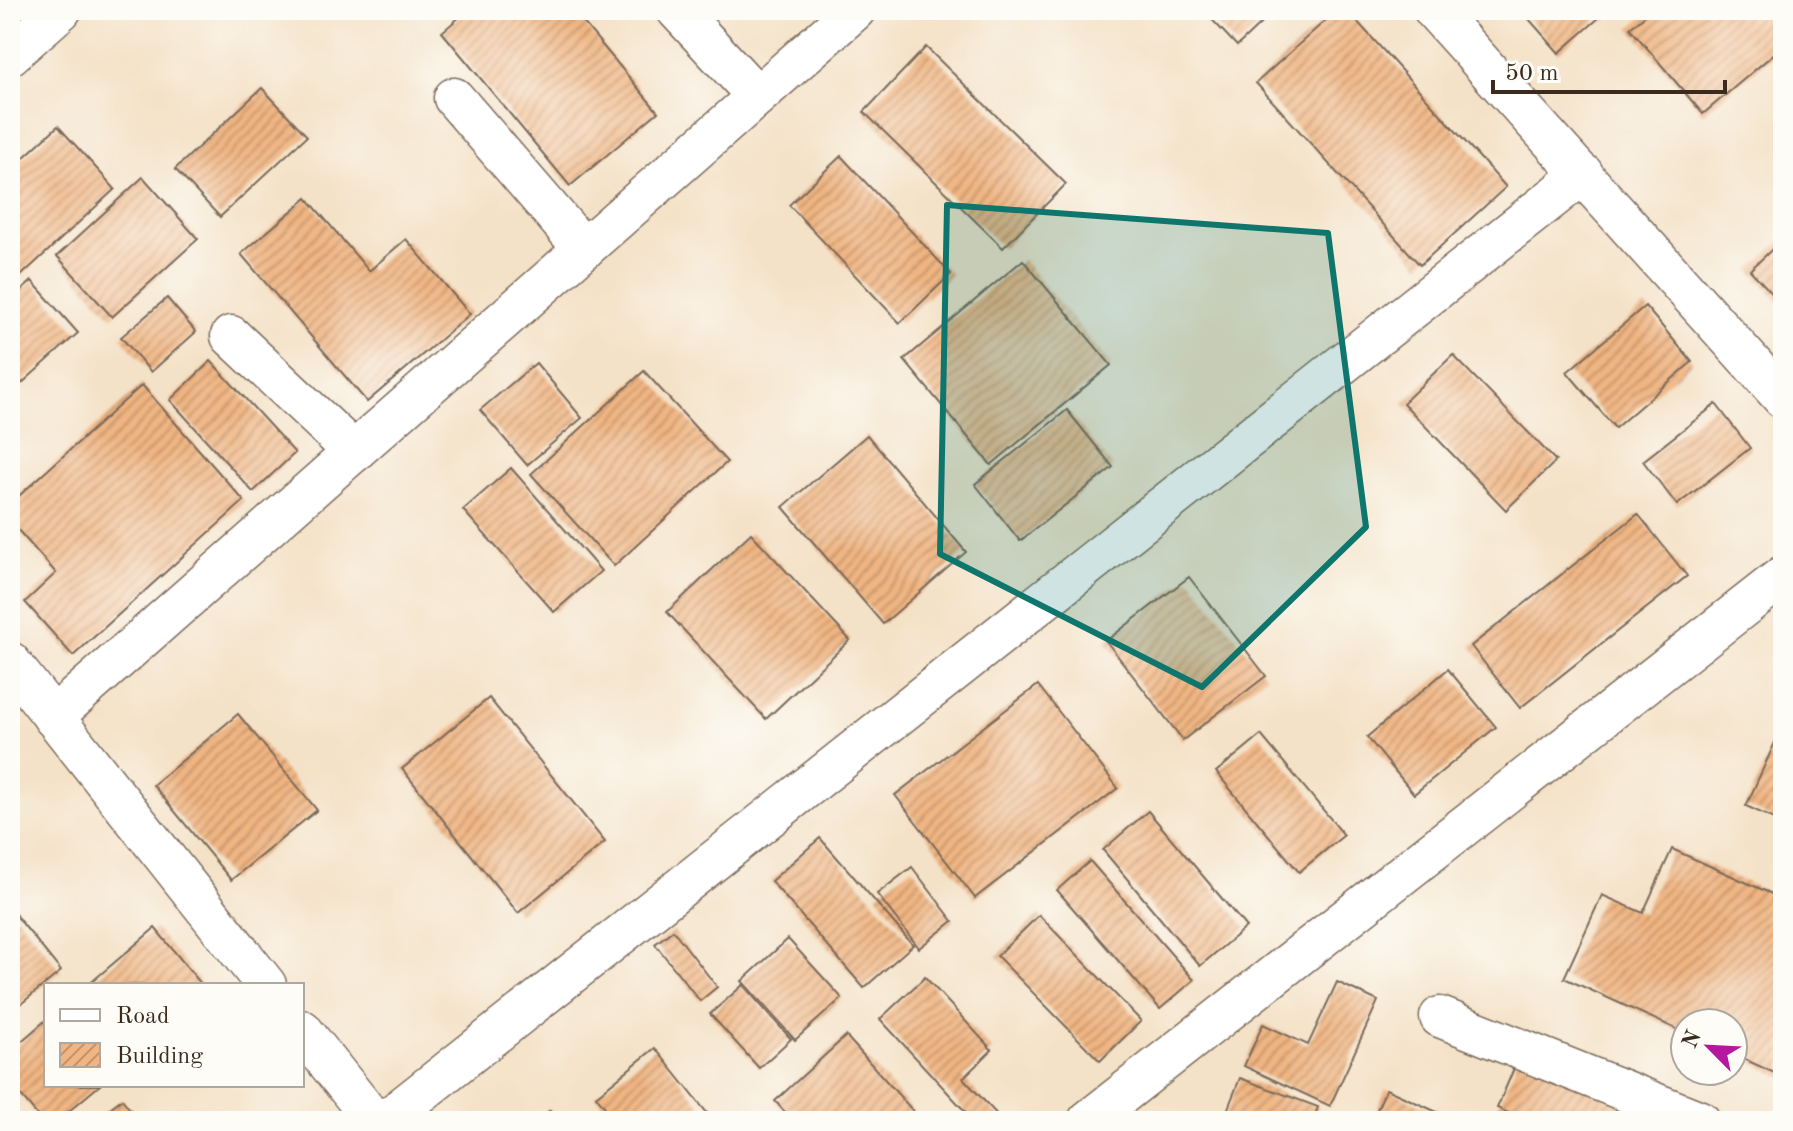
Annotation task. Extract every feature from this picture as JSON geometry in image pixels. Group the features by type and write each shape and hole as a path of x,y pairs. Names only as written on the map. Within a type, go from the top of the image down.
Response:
{"street":[{"path":"10,55 61,10"},
{"path":"677,10 757,96"},
{"path":"53,717 855,10"},
{"path":"1434,10 1783,398"},
{"path":"454,98 584,249"},
{"path":"385,1121 1583,174"},
{"path":"231,336 354,452"},
{"path":"1088,1121 1783,576"},
{"path":"10,662 264,983"},
{"path":"1440,1017 1700,1121"},
{"path":"304,1033 374,1121"}],"highlighted area":[{"path":"947,205 1328,233 1366,527 1202,687 940,554"}],"building":[{"path":"468,10 573,10 658,112 570,186 442,32"},
{"path":"1203,10 1275,10 1237,46"},
{"path":"1337,10 1347,10 1506,187 1420,265 1256,83"},
{"path":"1521,10 1608,10 1559,53"},
{"path":"1651,10 1783,10 1783,46 1703,114 1630,28"},
{"path":"926,47 1066,184 1003,248 864,112"},
{"path":"262,88 307,136 220,217 175,169"},
{"path":"58,126 115,189 10,286 10,170"},
{"path":"841,156 951,274 900,323 789,205"},
{"path":"143,177 198,239 112,317 57,256"},
{"path":"307,198 369,271 406,239 470,314 367,402 241,254"},
{"path":"1783,239 1783,305 1750,270"},
{"path":"1023,260 1111,365 991,465 904,360"},
{"path":"32,281 78,333 10,394 10,301"},
{"path":"167,298 196,332 151,372 121,337"},
{"path":"1645,306 1692,362 1615,428 1567,372"},
{"path":"1453,355 1556,461 1506,510 1403,403"},
{"path":"211,361 295,453 253,492 170,400"},
{"path":"536,363 582,418 527,465 480,410"},
{"path":"644,371 727,462 614,566 531,474"},
{"path":"142,385 244,501 73,656 25,602 56,573 10,521 10,504"},
{"path":"1716,404 1750,448 1677,505 1643,461"},
{"path":"1067,410 1113,467 1020,541 975,484"},
{"path":"867,435 966,552 883,624 783,507"},
{"path":"511,468 601,571 554,612 463,510"},
{"path":"1638,514 1687,576 1520,708 1471,646"},
{"path":"751,533 850,640 766,719 667,612"},
{"path":"1189,577 1266,676 1183,740 1106,641"},
{"path":"1448,669 1496,727 1414,794 1367,737"},
{"path":"1038,685 1118,788 975,898 895,795"},
{"path":"489,698 605,842 518,913 402,769"},
{"path":"238,714 317,810 231,880 153,785"},
{"path":"1783,725 1783,823 1746,806"},
{"path":"1261,735 1344,835 1299,872 1216,772"},
{"path":"1148,811 1246,927 1200,966 1103,850"},
{"path":"820,838 913,945 864,988 771,881"},
{"path":"1672,849 1783,899 1783,1077 1749,1061 1749,1007 1669,1007 1669,1026 1564,978 1602,895 1643,913"},
{"path":"1090,861 1194,980 1160,1009 1057,890"},
{"path":"912,867 953,921 919,948 877,894"},
{"path":"10,908 61,971 10,1013"},
{"path":"1039,915 1141,1021 1100,1061 997,956"},
{"path":"155,928 200,983 90,983"},
{"path":"673,930 717,987 700,1001 655,944"},
{"path":"788,939 842,998 795,1040 742,981"},
{"path":"925,977 992,1050 963,1078 1003,1121 974,1121 880,1019"},
{"path":"1337,982 1378,1001 1330,1106 1244,1066 1263,1024 1308,1045"},
{"path":"743,985 791,1039 759,1068 710,1014"},
{"path":"44,1022 44,1087 98,1087 57,1121 42,1121 10,1083 10,1051"},
{"path":"846,1036 922,1121 793,1121 775,1101"},
{"path":"655,1048 711,1118 708,1121 616,1121 596,1096"},
{"path":"1518,1059 1659,1121 1526,1121 1497,1108"},
{"path":"1240,1078 1318,1107 1313,1121 1223,1121"},
{"path":"1386,1089 1457,1121 1372,1121"},
{"path":"122,1099 139,1121 93,1121"},
{"path":"550,1110 559,1121 537,1121"}]}
